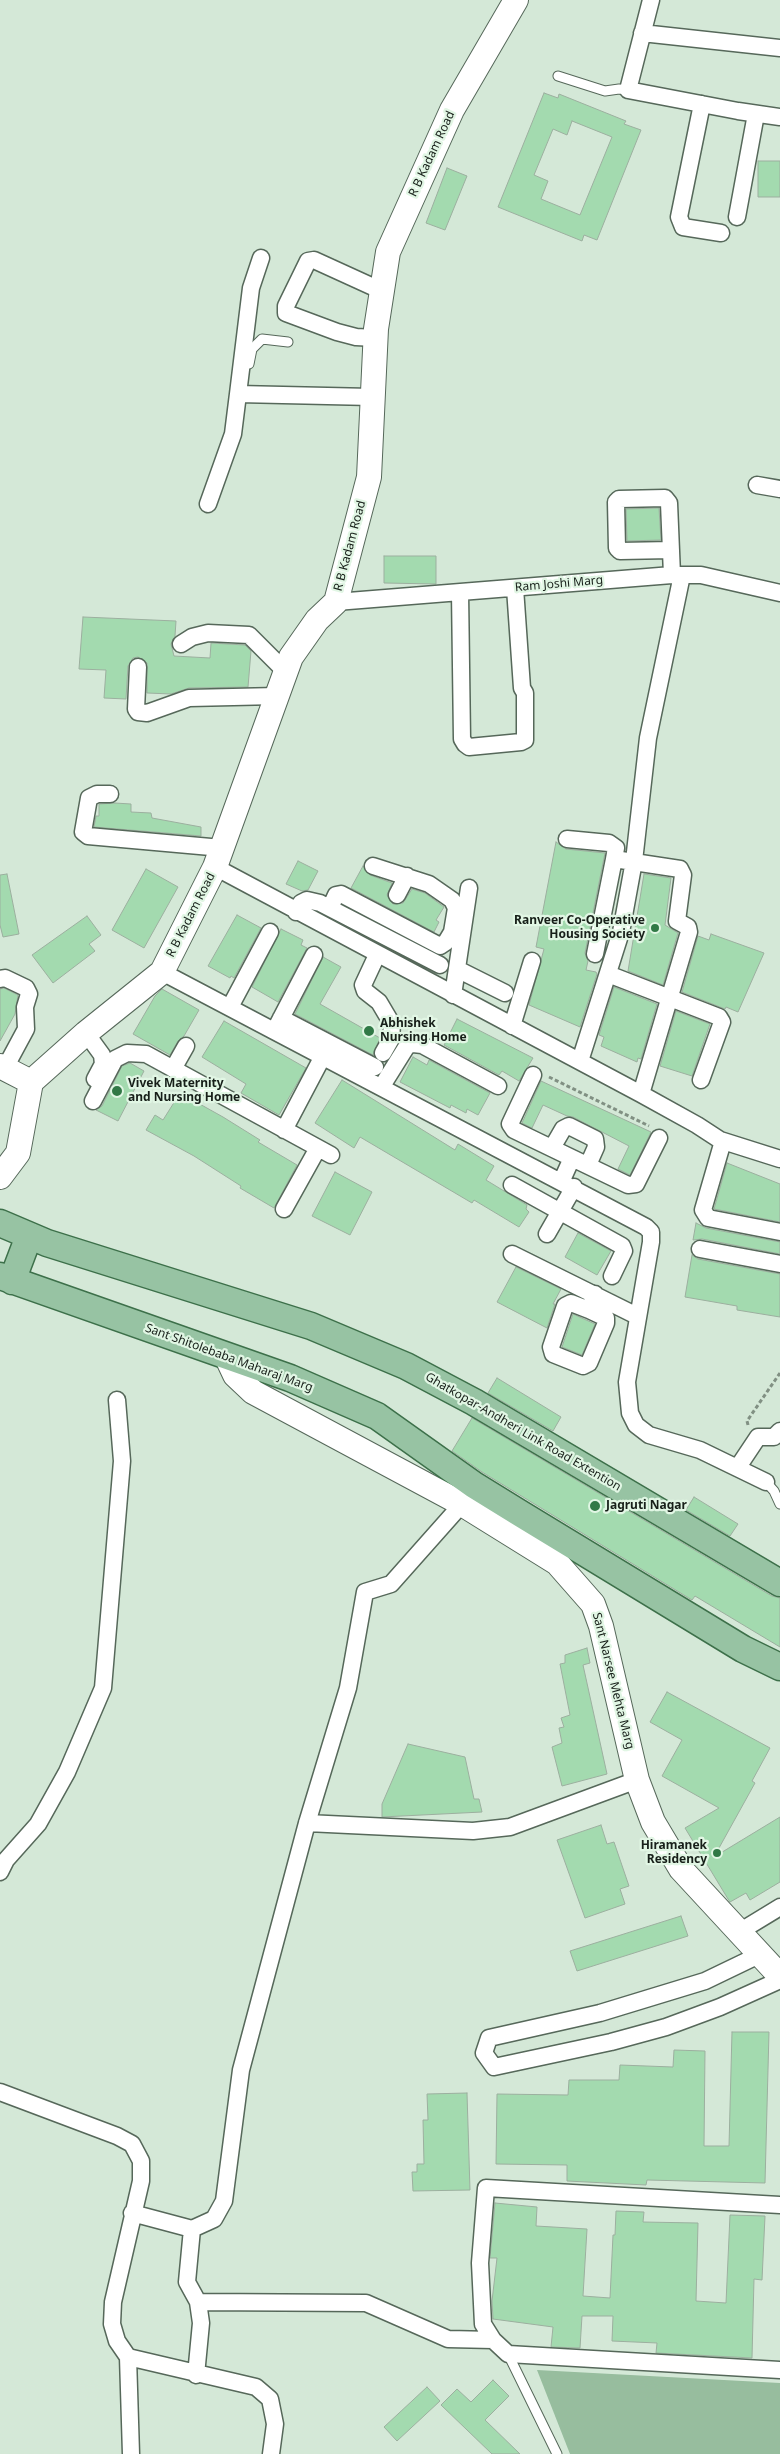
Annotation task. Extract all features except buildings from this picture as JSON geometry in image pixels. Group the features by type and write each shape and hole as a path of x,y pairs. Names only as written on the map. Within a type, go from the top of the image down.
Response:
{"main road":[{"path":"0,1222 29,1236 6,1278"},
{"name":"Ghatkopar-Andheri Link Road Extention","path":"29,1236 167,1282 311,1326 406,1366 474,1402 780,1583"},
{"name":"Sant Shitolebaba Maharaj Marg","path":"6,1278 228,1358 290,1378 377,1416 474,1485 743,1649 777,1659"}],"street":[{"name":"R B Kadam Road","path":"30,1082 86,1033 162,972 219,858 291,657 317,620 336,602 368,477 375,338 388,252 448,119 516,0"},
{"path":"651,0 628,90 780,117"},
{"path":"642,33 780,48"},
{"path":"702,104 679,217 683,227 721,232"},
{"path":"737,217 756,114"},
{"path":"208,504 233,434 251,288 261,258"},
{"path":"375,338 356,337 337,332 286,313 286,306 308,261 314,260 382,291"},
{"path":"238,394 372,397"},
{"path":"756,485 780,489"},
{"path":"580,1061 621,932 634,861 648,738 677,575 671,550"},
{"name":"Ram Joshi Marg","path":"336,602 677,575 701,575 780,593"},
{"path":"460,592 462,739 469,747 525,740 525,693 522,688 515,588"},
{"path":"181,644 192,637 208,633 249,635 286,672"},
{"path":"138,667 136,709 138,712 147,713 189,698 277,696"},
{"path":"110,794 97,794 89,798 83,832 88,836 219,858 296,912 580,1061 723,1141 780,1159"},
{"path":"567,839 609,843 616,848 595,954"},
{"path":"614,859 680,869 683,875 678,921 688,927 689,932 641,1094"},
{"path":"330,908 336,895 341,894 440,946 446,942 452,932 456,908 452,900 429,884 373,866"},
{"path":"397,894 407,876"},
{"path":"454,995 469,888"},
{"path":"607,896 627,899"},
{"path":"296,912 302,903 307,900 330,908 440,965"},
{"path":"600,929 621,932"},
{"path":"230,1007 270,932"},
{"path":"278,1024 314,955"},
{"path":"162,972 230,1007 379,1060 391,1039 392,1024 379,1002 365,991 363,985 378,955"},
{"path":"512,1026 532,961"},
{"path":"457,969 505,993"},
{"path":"608,974 719,1017 722,1022 701,1080"},
{"path":"0,979 5,978 26,988 29,994 24,1014 26,1029 3,1067 30,1082 18,1153 0,1177"},
{"path":"278,1024 323,1056 646,1226 651,1232 646,1274 637,1316 627,1398 630,1413 636,1425 649,1435 700,1450 766,1482"},
{"path":"86,1033 107,1062"},
{"path":"382,1086 406,1046 413,1044 422,1045 498,1086"},
{"path":"173,1069 186,1046"},
{"path":"94,1081 107,1062 118,1056 146,1054 324,1151 284,1210"},
{"path":"284,1130 323,1056"},
{"path":"93,1101 107,1062"},
{"path":"533,1075 510,1124 514,1130 628,1185 636,1184 659,1138"},
{"path":"552,1148 563,1129 569,1126 594,1139 596,1147 588,1165"},
{"path":"723,1141 703,1210 708,1218 780,1232"},
{"path":"547,1234 561,1210 572,1158"},
{"path":"512,1185 561,1210 622,1246 624,1251 612,1276"},
{"path":"700,1249 780,1264"},
{"path":"512,1254 592,1302 637,1316"},
{"name":"Sant Narsee Mehta Marg","path":"228,1358 235,1375 253,1392 462,1504 557,1563 593,1604 601,1626 637,1780 653,1822 680,1868 780,1976"},
{"path":"0,1872 6,1860 38,1824 67,1772 103,1688 122,1461 117,1400"},
{"path":"738,1467 758,1437 774,1437 780,1431"},
{"path":"132,2214 192,2229 214,2219 224,2201 241,2070 307,1823 348,1688 366,1592 391,1584 462,1504"},
{"path":"307,1823 473,1831 510,1827 637,1780"},
{"path":"739,1932 780,1907"},
{"path":"759,1955 705,1981 600,2013 490,2038 484,2053 494,2067 611,2042 666,2027 720,2007 780,1980"},
{"path":"0,2092 117,2136 132,2144 141,2161 141,2181 113,2302 112,2324 117,2341 128,2357 131,2454"},
{"path":"780,2205 486,2188 480,2263 483,2324 492,2340 508,2354 780,2370"},
{"path":"192,2229 187,2282 198,2302 201,2322 196,2375"},
{"path":"198,2302 366,2303 448,2339 492,2340"},
{"path":"128,2357 256,2388 270,2399 275,2424 271,2454"}],"lane":[{"path":"558,76 605,92 619,88 628,90"},
{"path":"240,373 247,372 252,350 262,339 288,342"},
{"path":"766,1482 779,1499"},
{"path":"508,2354 557,2454"}],"path":[{"path":"533,1075 541,1073 658,1131 659,1138"},
{"path":"758,1437 748,1428 747,1421 780,1373"}],"green space":[{"path":"537,2370 780,2383 780,2454 570,2454"}],"place":[{"name":"Ranveer Co-Operative Housing Society","path":"655,928"},
{"name":"Abhishek Nursing Home","path":"369,1031"},
{"name":"Vivek Maternity and Nursing Home","path":"117,1091"},
{"name":"Jagruti Nagar","path":"595,1506"},
{"name":"Hiramanek Residency","path":"717,1853"}]}
